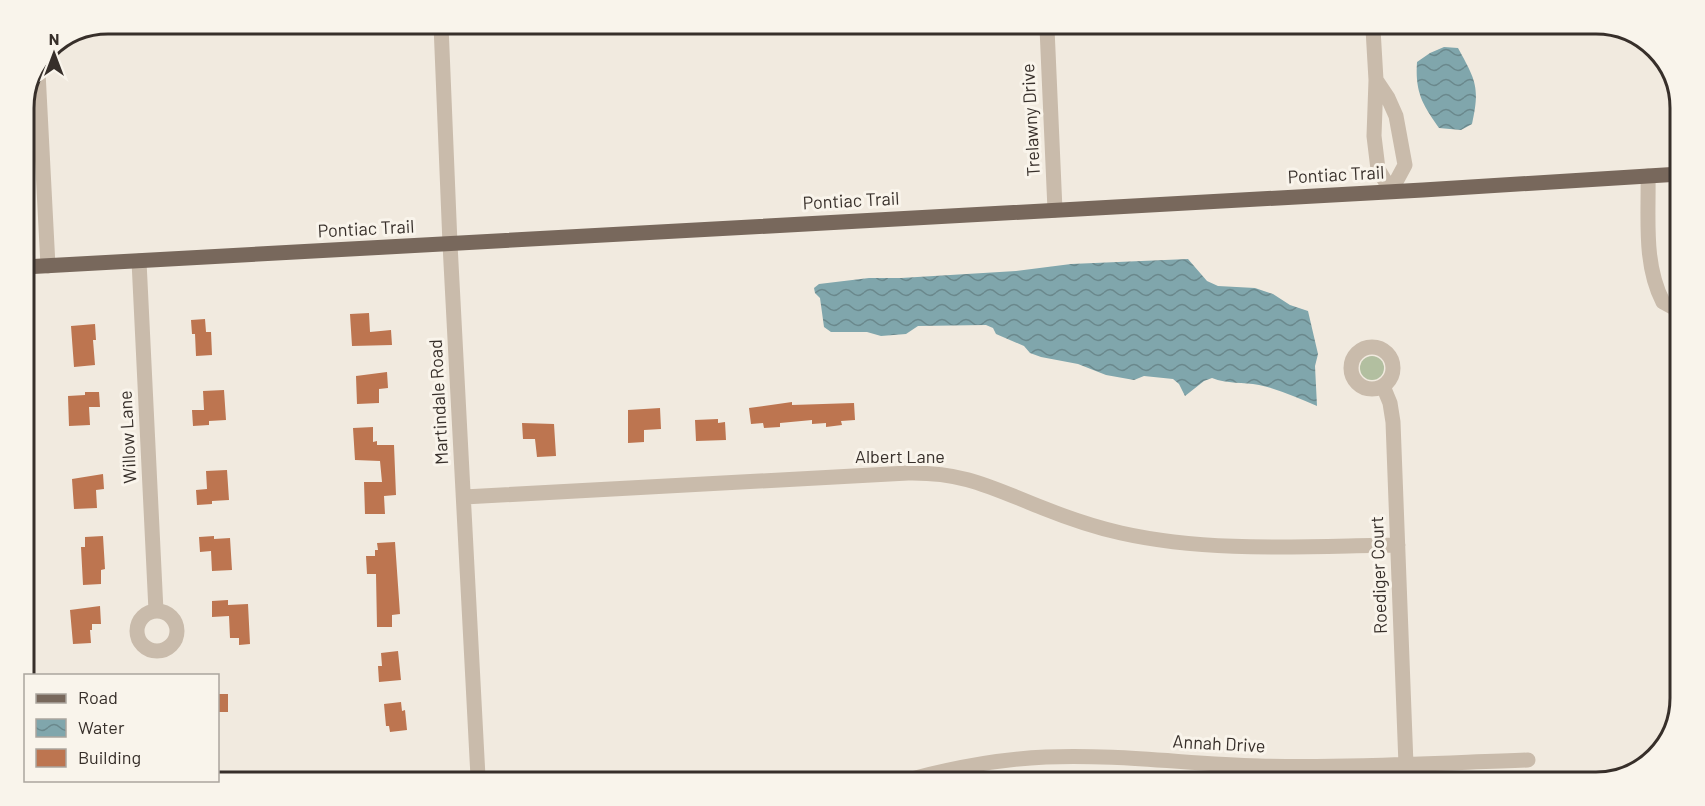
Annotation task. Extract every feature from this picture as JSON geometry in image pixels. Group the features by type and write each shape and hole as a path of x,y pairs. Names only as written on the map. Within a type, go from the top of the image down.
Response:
{"main road":[{"name":"Pontiac Trail","path":"35,267 1670,175"}],"street":[{"name":"Martindale Road","path":"441,34 478,772"},
{"name":"Trelawny Drive","path":"1047,34 1055,210"},
{"path":"1373,34 1376,80 1374,136 1378,169 1391,191"},
{"path":"1376,80 1396,116 1405,165 1391,191"},
{"path":"39,85 48,266"},
{"path":"1648,176 1649,245 1652,272 1663,302 1670,306"},
{"name":"Willow Lane","path":"139,261 156,611"},
{"name":"Roediger Court","path":"1383,386 1390,403 1393,422 1406,765"},
{"name":"Albert Lane","path":"464,496 934,474 961,477 987,484 1050,511 1098,527 1164,540 1240,545 1398,545"},
{"name":"Annah Drive","path":"943,772 983,763 1053,757 1103,757 1261,766 1406,765 1528,760"}],"green space":[{"path":"1372,356 1377,357 1383,363 1383,373 1377,379 1372,380 1367,379 1361,373 1360,368 1361,363 1367,357"}],"water":[{"path":"1444,47 1458,48 1475,84 1476,101 1472,124 1461,130 1439,128 1424,104 1417,82 1417,62"},
{"path":"1188,259 1207,281 1218,286 1255,288 1308,311 1318,354 1315,366 1317,406 1266,387 1212,378 1204,381 1185,396 1179,384 1173,379 1144,376 1134,380 1106,375 1078,364 1041,357 1030,353 1024,346 996,334 993,328 986,325 918,326 906,334 881,336 867,332 831,332 824,327 820,298 814,288 819,284 869,278 1016,271 1071,264"}],"building":[{"path":"369,313 370,332 391,330 392,345 352,346 350,314"},
{"path":"205,319 206,332 211,332 212,355 196,356 195,334 192,334 191,320"},
{"path":"95,324 96,340 93,340 95,365 74,367 71,326"},
{"path":"387,372 388,388 379,389 379,403 357,404 356,376"},
{"path":"224,390 226,420 209,421 209,425 193,426 192,410 204,410 203,391"},
{"path":"85,392 99,392 100,407 89,407 90,425 69,426 68,396 85,395"},
{"path":"792,402 792,405 854,403 855,420 841,421 842,425 826,427 826,423 812,424 812,420 780,423 780,427 764,428 763,423 751,424 749,408"},
{"path":"660,408 661,429 644,430 644,442 628,443 628,410"},
{"path":"718,419 718,423 725,422 726,440 696,441 695,420"},
{"path":"522,423 554,424 556,456 537,457 535,439 523,439"},
{"path":"373,427 373,442 377,441 377,445 394,445 396,495 384,496 385,514 365,514 364,482 382,482 380,461 355,460 353,428"},
{"path":"227,470 229,500 197,505 196,490 207,489 206,471"},
{"path":"103,474 104,489 96,490 97,508 74,509 72,479"},
{"path":"103,536 105,569 101,570 101,584 83,585 81,547 85,547 85,537"},
{"path":"214,536 214,539 230,538 232,570 212,571 211,551 200,552 199,537"},
{"path":"395,542 400,614 392,615 392,627 377,627 376,574 367,574 366,556 375,556 375,550 378,550 377,543"},
{"path":"228,600 228,605 248,604 250,644 239,645 239,638 230,638 229,616 212,617 212,601"},
{"path":"100,606 101,624 92,624 91,643 73,644 70,610"},
{"path":"398,651 401,680 379,682 378,666 382,666 381,653"},
{"path":"219,694 228,694 228,712 219,712"},
{"path":"401,702 402,711 405,710 407,730 390,732 389,726 386,726 384,704"}]}
